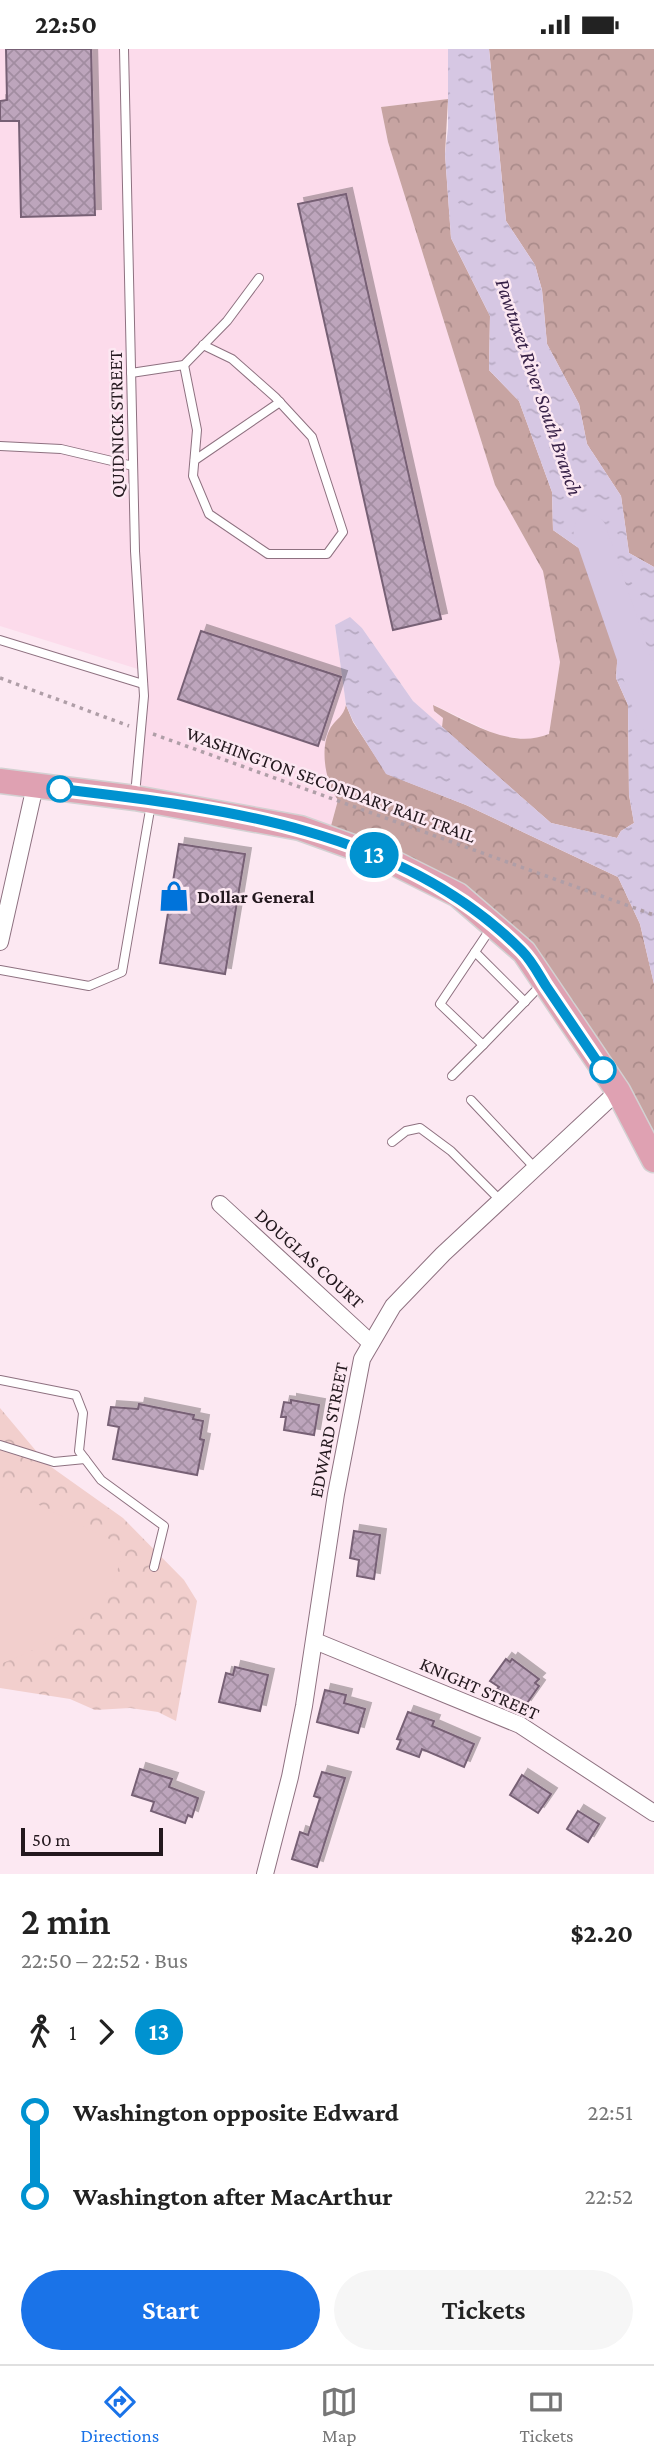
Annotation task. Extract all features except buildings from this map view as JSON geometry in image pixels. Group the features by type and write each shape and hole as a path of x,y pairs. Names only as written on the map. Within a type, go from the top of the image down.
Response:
{"main road":[{"path":"0,781 143,799 300,828 386,859 458,895 524,952 618,1091 654,1160"}],"street":[{"path":"0,942 34,786"},
{"name":"EDWARD STREET","path":"269,1873 315,1641 351,1406 362,1359 393,1306 500,1200 618,1091"},
{"name":"DOUGLAS COURT","path":"220,1204 371,1343"},
{"name":"KNIGHT STREET","path":"315,1641 520,1725 654,1813"}],"lane":[{"name":"QUIDNICK STREET","path":"0,970 89,986 122,972 143,799 140,730 143,684 135,551 124,49"},
{"path":"131,373 184,365 227,321 259,278"},
{"path":"184,365 197,430 194,476 209,514 268,554 327,554 343,532 313,437 280,402 232,359 203,345"},
{"path":"195,460 280,402"},
{"path":"0,446 61,449 133,465"},
{"path":"0,640 143,684"},
{"path":"483,1045 439,1004 493,926"},
{"path":"475,952 524,1002"},
{"path":"453,1076 544,982"},
{"path":"471,1100 535,1168"},
{"path":"392,1142 406,1131 420,1128 451,1150 500,1200"},
{"path":"0,1380 76,1395 83,1413 79,1451 101,1480 164,1525 155,1567"},
{"path":"0,1445 54,1462 85,1459"}],"path":[{"name":"WASHINGTON SECONDARY RAIL TRAIL","path":"0,678 654,915"}],"shaded area":[{"path":"0,49 448,49 448,99 381,107 388,142 495,485 543,571 560,662 549,734 533,740 499,736 434,705 434,711 443,718 442,727 413,701 362,628 349,618 335,625 346,705 343,716 331,726 338,800 328,837 135,797 143,695 141,670 0,626"}],"green space":[{"path":"489,49 654,49 654,567 629,553 621,496 587,444 579,404 547,344 542,290 535,265 506,221"},
{"path":"448,99 445,154 451,238 490,316 489,370 519,401 552,492 553,530 593,558 610,578 615,595 619,634 616,678 628,705 629,795 634,823 621,831 617,838 551,823 442,727 443,718 434,711 433,705 504,736 534,738 549,734 560,662 543,571 495,485 388,142 381,107"},
{"path":"346,705 353,722 387,774 466,805 618,877 640,924 654,984 654,1165 493,926 328,837 338,800 327,774 325,744 331,727 342,715"},
{"path":"0,1408 47,1464 123,1518 184,1580 197,1601 176,1721 158,1712 130,1708 95,1710 70,1699 0,1688"},
{"path":"0,1486 126,1547 110,1587 89,1613 46,1643 0,1664"}],"water":[{"path":"448,49 489,49 506,221 535,265 542,290 547,344 579,404 587,444 621,496 629,553 654,567 654,984 640,924 618,877 466,805 386,774 346,705 335,625 350,617 362,628 413,701 551,823 617,838 621,831 634,823 629,795 628,705 616,678 619,634 615,595 610,578 593,558 553,530 552,492 519,401 489,370 490,316 451,238 445,154 448,128"}],"waterway":[{"name":"Pawtuxet River South Branch","path":"590,531 654,717"}],"bus line":[{"name":"13","path":"60,789 135,798 300,828 386,859 458,895 524,952 603,1070"}],"place":[{"name":"Dollar General","path":"174,896"}]}
